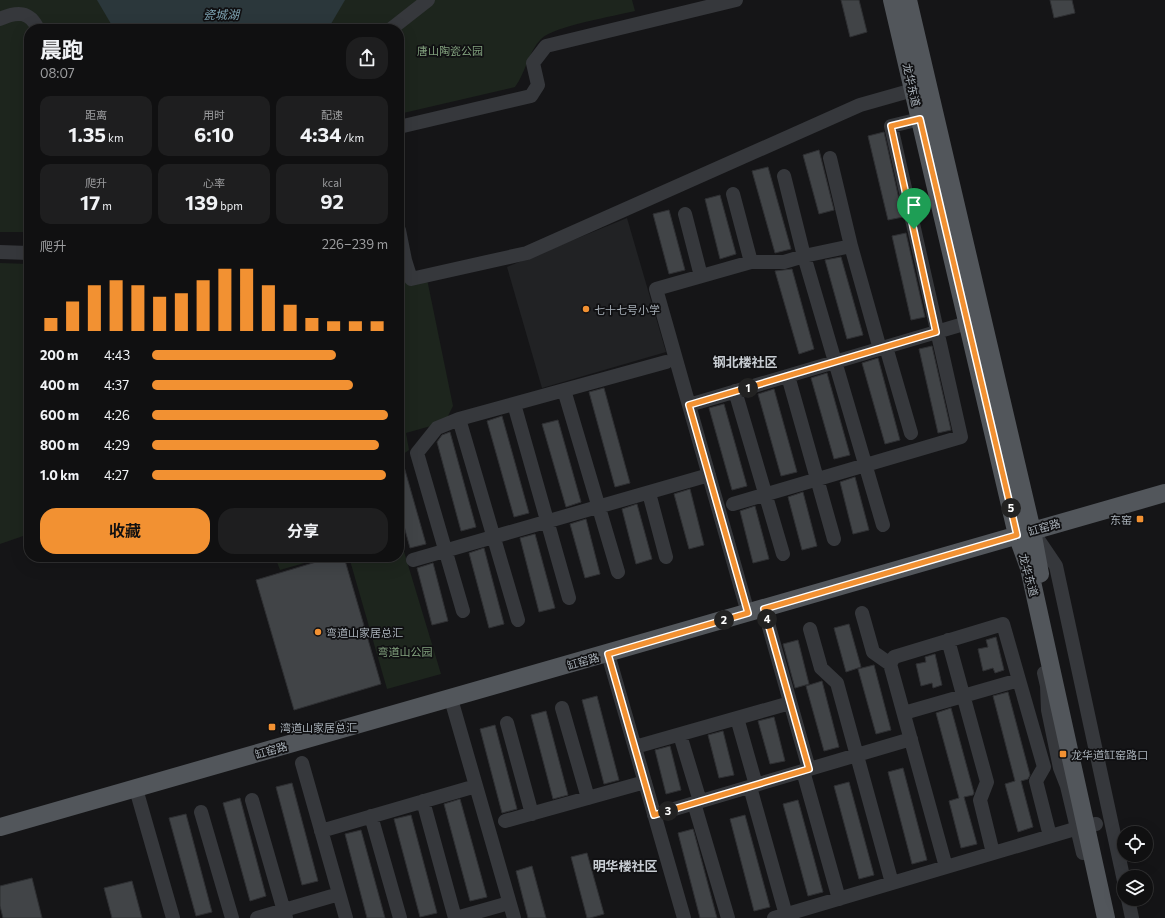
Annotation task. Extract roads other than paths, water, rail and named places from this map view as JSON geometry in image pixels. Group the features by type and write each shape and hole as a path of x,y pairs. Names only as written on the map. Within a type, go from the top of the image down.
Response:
{"main road":[{"name":"龙华东道","path":"892,0 967,323 1025,533"},
{"name":"龙华东道","path":"908,0 1025,533 1029,568 1106,918"},
{"name":"缸窑路","path":"0,827 608,654 1165,492"},
{"name":"龙华东道","path":"1086,826 1117,918"}],"street":[{"path":"397,24 428,0"},
{"path":"404,126 531,96 538,85 534,63 546,46 736,0"},
{"path":"0,19 11,14 24,15 33,19 36,24"},
{"path":"404,264 411,279 527,253 860,105 913,90"},
{"path":"733,504 961,437 936,332 891,126 920,119"},
{"path":"830,158 851,246 911,433"},
{"path":"784,176 804,256 883,525"},
{"path":"733,194 751,262"},
{"path":"685,214 701,276"},
{"path":"839,899 790,703 756,611 709,475 656,289 751,262 784,262 851,246"},
{"path":"0,252 24,253"},
{"path":"689,405 967,323"},
{"path":"463,611 417,453 437,428 459,419 666,362"},
{"path":"788,376 816,480 834,539"},
{"path":"564,390 618,572"},
{"path":"735,391 783,554"},
{"path":"514,404 569,598"},
{"path":"459,419 518,620"},
{"path":"413,560 709,475"},
{"path":"648,492 666,557"},
{"path":"1025,533 1056,566 1121,870"},
{"path":"862,613 873,652 890,664 946,867"},
{"path":"890,664 894,656 1003,624 1044,767 1036,781 1050,836"},
{"path":"810,630 821,668 837,683 892,883"},
{"path":"948,640 987,782 980,800 993,853"},
{"path":"608,654 684,918"},
{"path":"904,713 1019,680"},
{"path":"451,699 514,918"},
{"path":"635,747 790,703"},
{"path":"562,708 588,798"},
{"path":"737,718 753,786 780,916 1086,826 1097,918"},
{"path":"507,723 532,814"},
{"path":"680,734 728,918"},
{"path":"654,815 911,738"},
{"path":"302,763 346,918"},
{"path":"505,821 645,782"},
{"path":"321,831 476,786"},
{"path":"136,789 173,918"},
{"path":"252,800 285,914"},
{"path":"422,802 456,918 509,903"},
{"path":"201,812 232,918"},
{"path":"371,816 400,918"},
{"path":"257,918 285,914 339,894"},
{"path":"1129,906 1132,918"}],"water":[{"name":"瓷城湖","path":"97,0 345,0 331,24 111,24"}],"place":[{"name":"七十七号小学","path":"586,309"},
{"name":"东窑","path":"1140,519"},
{"name":"弯道山家居总汇","path":"318,632"},
{"name":"湾道山家居总汇","path":"272,727"},
{"name":"龙华道缸窑路口","path":"1063,754"}],"district":[{"name":"钢北楼社区","path":"745,362"},
{"name":"明华楼社区","path":"625,866"}],"park label":[{"name":"唐山陶瓷公园","path":"450,50"},
{"name":"弯道山公园","path":"405,651"}]}
